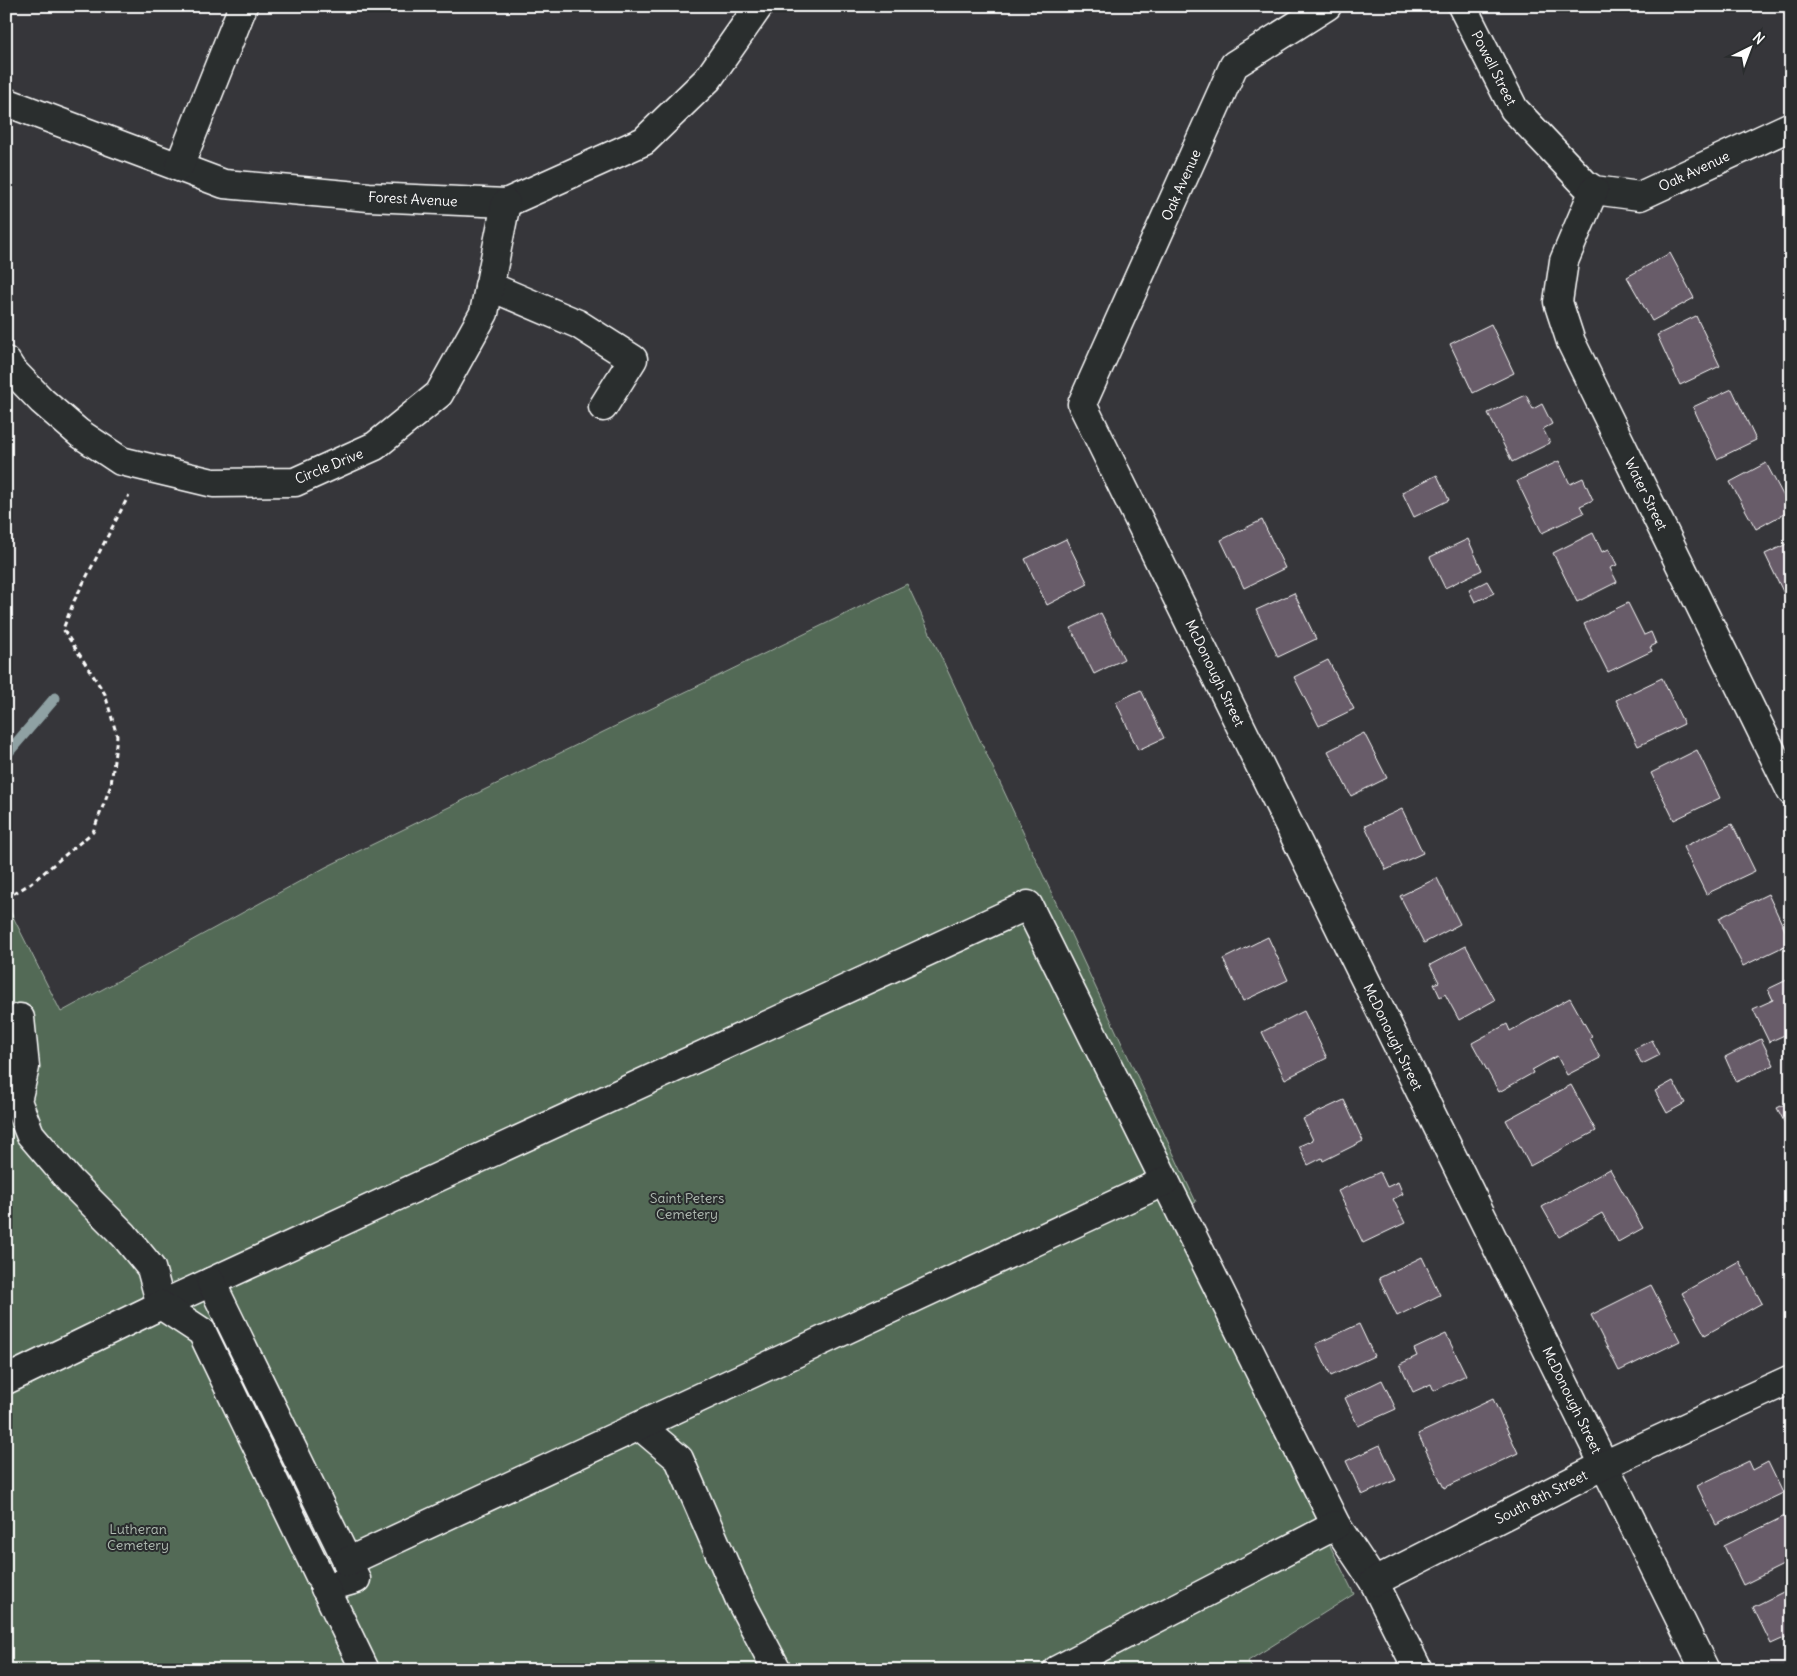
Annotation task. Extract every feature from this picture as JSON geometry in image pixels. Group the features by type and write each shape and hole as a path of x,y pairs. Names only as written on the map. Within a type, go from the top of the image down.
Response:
{"street":[{"path":"179,167 243,6"},
{"name":"Forest Avenue","path":"6,102 224,184 369,197 506,203 644,142 708,79 759,6"},
{"name":"Oak Avenue","path":"1082,404 1234,65 1327,6"},
{"name":"Powell Street","path":"1462,6 1514,109 1585,184 1594,190"},
{"name":"Oak Avenue","path":"1594,190 1640,196 1791,126"},
{"name":"Water Street","path":"1594,190 1564,261 1558,302 1571,342 1791,791"},
{"name":"Circle Drive","path":"6,361 11,369 42,401 79,433 121,461 213,483 295,482 375,446 439,394 484,313 506,203"},
{"path":"489,286 578,324 633,359 603,406"},
{"name":"McDonough Street","path":"1082,404 1704,1670"},
{"path":"6,1380 161,1305 1028,905 1336,1525 1374,1582 1418,1670"},
{"path":"20,1018 25,1067 17,1102 30,1134 71,1182 124,1235 152,1268 161,1305 202,1332 364,1670"},
{"path":"347,1562 1165,1181"},
{"path":"211,1282 356,1579 325,1588"},
{"name":"South 8th Street","path":"1374,1582 1604,1465 1791,1379"},
{"path":"640,1426 679,1459 740,1600 777,1670"},
{"path":"1057,1670 1336,1525"}],"path":[{"path":"6,898 30,884 93,832 111,785 117,736 105,694 62,629 74,601 144,466"}],"green space":[{"name":"Saint Peters Cemetery","path":"907,584 1196,1202 1167,1217 1354,1594 1248,1661 1253,1670 6,1670 6,903 61,1012 326,867"}],"building":[{"path":"1670,253 1694,298 1652,321 1627,277"},
{"path":"1696,316 1720,366 1680,385 1657,335"},
{"path":"1491,324 1514,373 1473,393 1450,344"},
{"path":"1732,389 1756,440 1717,459 1693,407"},
{"path":"1526,395 1533,409 1542,404 1552,424 1543,429 1550,443 1512,462 1488,413"},
{"path":"1559,461 1570,484 1583,478 1593,500 1580,506 1584,513 1542,533 1517,481"},
{"path":"1766,463 1791,510 1756,529 1730,482"},
{"path":"1437,475 1449,500 1414,517 1402,492"},
{"path":"1262,520 1285,568 1244,588 1221,540"},
{"path":"1593,533 1602,552 1609,549 1617,565 1610,568 1617,582 1577,602 1553,553"},
{"path":"1066,539 1088,584 1047,605 1025,559"},
{"path":"1468,539 1482,570 1445,588 1430,557"},
{"path":"1791,542 1791,600 1788,602 1765,554"},
{"path":"1487,581 1494,593 1475,602 1469,590"},
{"path":"1294,593 1316,639 1278,657 1256,610"},
{"path":"1628,603 1644,635 1651,632 1656,644 1650,647 1652,651 1608,672 1584,624"},
{"path":"1101,613 1124,659 1094,674 1071,628"},
{"path":"1328,660 1354,709 1319,726 1294,677"},
{"path":"1662,678 1684,724 1638,746 1616,700"},
{"path":"1141,690 1164,738 1138,750 1116,702"},
{"path":"1364,733 1387,778 1351,796 1328,751"},
{"path":"1697,750 1720,798 1674,820 1651,773"},
{"path":"1402,809 1423,853 1386,870 1365,826"},
{"path":"1732,824 1755,871 1706,894 1683,847"},
{"path":"1437,878 1460,924 1424,943 1400,896"},
{"path":"1768,894 1791,943 1743,966 1719,918"},
{"path":"1268,937 1288,980 1243,1001 1223,959"},
{"path":"1466,946 1495,1000 1459,1020 1445,994 1440,997 1434,984 1439,982 1430,965"},
{"path":"1791,978 1791,1035 1789,1033 1769,1042 1753,1009 1773,1000 1768,989"},
{"path":"1570,998 1592,1037 1590,1038 1600,1058 1567,1075 1557,1056 1532,1070 1533,1073 1499,1092 1472,1043 1507,1024 1510,1031"},
{"path":"1304,1011 1327,1058 1285,1079 1262,1032"},
{"path":"1761,1039 1774,1065 1736,1082 1725,1057"},
{"path":"1652,1040 1660,1055 1642,1064 1634,1049"},
{"path":"1673,1081 1685,1103 1667,1113 1655,1091"},
{"path":"1571,1085 1596,1131 1530,1166 1506,1120"},
{"path":"1344,1100 1363,1141 1323,1161 1322,1158 1308,1165 1299,1146 1313,1140 1303,1119"},
{"path":"1791,1101 1791,1125 1787,1127 1777,1108"},
{"path":"1610,1169 1643,1228 1618,1242 1602,1213 1559,1237 1542,1207"},
{"path":"1380,1172 1387,1187 1398,1182 1403,1194 1393,1199 1405,1223 1363,1243 1338,1191"},
{"path":"1422,1257 1440,1295 1397,1316 1379,1278"},
{"path":"1739,1261 1762,1303 1705,1335 1682,1293"},
{"path":"1651,1285 1680,1341 1619,1371 1591,1315"},
{"path":"1359,1324 1374,1356 1331,1376 1316,1344"},
{"path":"1446,1334 1466,1375 1434,1391 1431,1384 1413,1392 1400,1364 1417,1356 1414,1349"},
{"path":"1382,1380 1396,1409 1358,1426 1345,1398"},
{"path":"1493,1399 1518,1453 1444,1488 1418,1434"},
{"path":"1380,1445 1396,1480 1362,1495 1346,1461"},
{"path":"1749,1461 1753,1470 1768,1462 1783,1493 1716,1525 1697,1486"},
{"path":"1791,1513 1791,1561 1743,1585 1724,1546"},
{"path":"1791,1588 1791,1635 1771,1644 1753,1607"}],"waterway":[{"path":"6,755 55,698"}],"park label":[{"name":"Lutheran Cemetery","path":"138,1538"}]}
